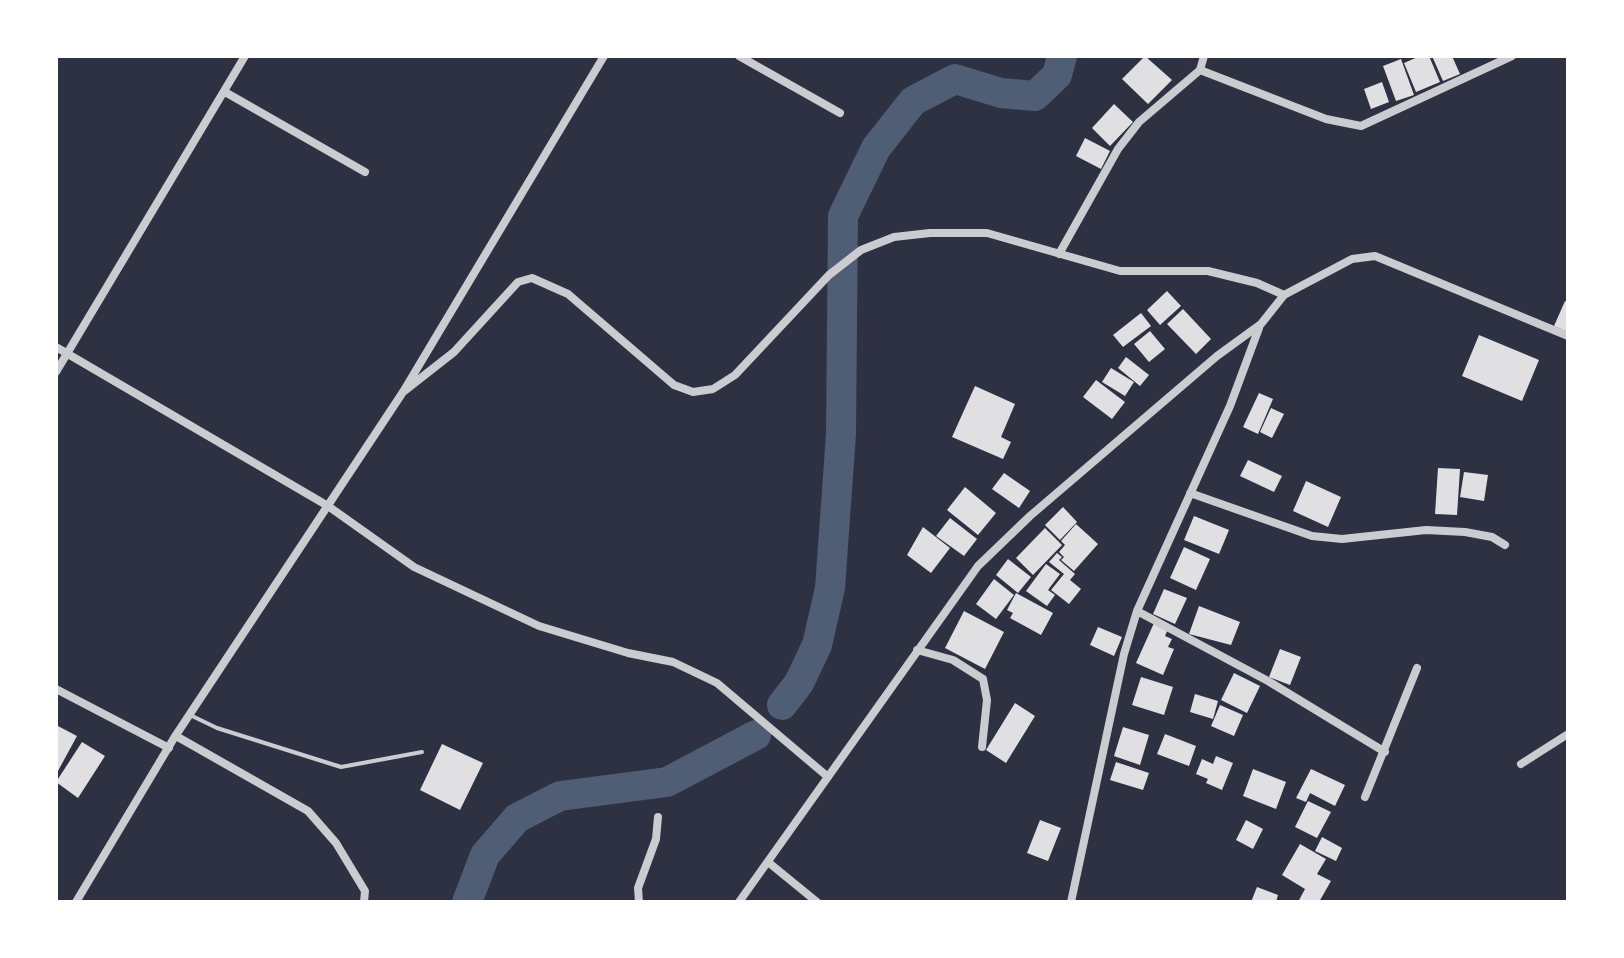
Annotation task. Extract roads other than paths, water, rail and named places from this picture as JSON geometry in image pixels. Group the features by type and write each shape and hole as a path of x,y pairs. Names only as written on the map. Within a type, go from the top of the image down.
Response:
{"street":[{"path":"56,372 245,56"},
{"path":"76,902 176,736 403,392 604,56"},
{"path":"739,56 840,113"},
{"path":"1059,254 1118,149 1139,122 1200,70 1204,56"},
{"path":"1200,70 1315,116 1361,126 1512,56"},
{"path":"225,92 365,172"},
{"path":"403,392 454,352 518,282 532,278 568,294 674,385 693,392 713,389 754,357 829,275 861,250 894,237 987,233 1120,271 1208,271 1257,283 1284,295"},
{"path":"1071,902 1124,654 1137,611 1230,406 1261,324 1284,295 1352,259 1375,256 1568,336"},
{"path":"739,902 978,566 1030,516 1224,351 1261,324"},
{"path":"56,347 328,506 414,567 539,626 628,653 673,662 717,683 828,777"},
{"path":"1224,351 1239,350 1245,360"},
{"path":"1190,493 1312,536 1342,539 1426,530 1492,537 1505,545"},
{"path":"1137,611 1220,654 1385,752"},
{"path":"917,650 953,660 983,679 987,700 982,747"},
{"path":"1365,797 1417,668"},
{"path":"56,689 169,748"},
{"path":"1521,764 1568,734"},
{"path":"176,736 308,811 336,843 365,891 364,902"},
{"path":"639,902 638,888 656,839 658,817"},
{"path":"768,862 817,902"}],"lane":[{"path":"190,715 217,728 341,767 422,752"}],"waterway":[{"path":"782,705 799,683 817,645 830,588 841,434 843,216 876,148 913,101 955,79 1001,93 1035,96 1057,75 1062,56"},
{"path":"467,902 485,855 517,818 560,796 667,782 756,735"}]}
